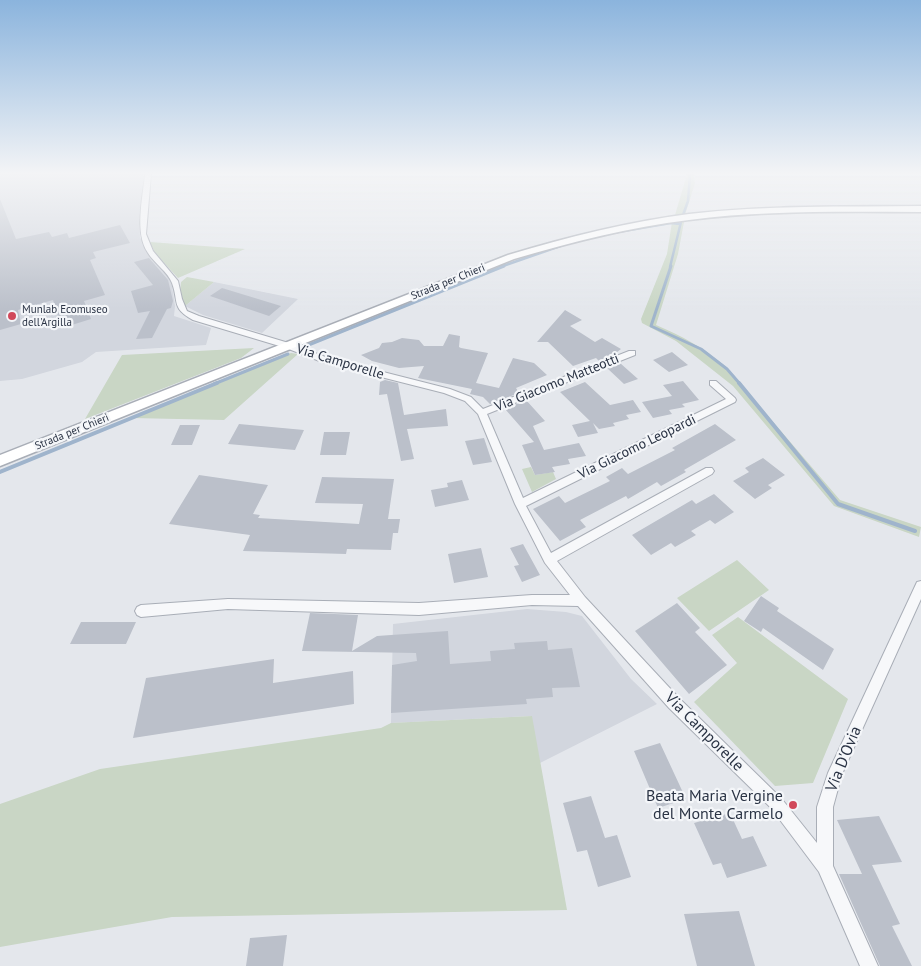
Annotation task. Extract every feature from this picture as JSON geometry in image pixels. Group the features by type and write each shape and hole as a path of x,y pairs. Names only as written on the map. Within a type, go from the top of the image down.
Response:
{"main road":[{"name":"Strada per Chieri","path":"0,461 511,257 582,236 649,223 682,219"}],"street":[{"name":"Via Camporelle","path":"144,219 143,234 150,252 175,281 178,299 184,312 196,318 289,346 325,360 447,391 468,399 482,413 520,504 549,560 581,601 674,703 776,803 825,866"},
{"name":"Via Giacomo Matteotti","path":"482,413 632,353"},
{"name":"Via Giacomo Leopardi","path":"520,504 732,400 713,383"},
{"path":"549,560 709,471"},
{"name":"Via D'Ovia","path":"869,966 825,866 826,807 835,773 921,586"},
{"path":"141,611 228,604 419,608 532,600 581,601"}],"shaded area":[{"path":"0,219 139,219 140,237 150,257 171,280 175,306 174,316 211,328 206,345 96,352 82,362 22,379 0,381"},
{"path":"214,282 298,299 262,333 203,315 185,306"},
{"path":"527,609 566,612 582,616 631,679 657,704 540,763 531,716 391,723 393,624"}],"green space":[{"path":"672,222 684,222 678,254 656,325 693,343 726,367 840,500 921,527 919,537 834,506 733,386 676,341 642,323 641,319 667,254"},
{"path":"150,242 245,249 178,278 155,253"},
{"path":"187,277 214,282 185,306 180,292 181,282"},
{"path":"254,348 241,358 85,419 122,355"},
{"path":"291,353 298,354 224,420 132,418"},
{"path":"531,467 535,475 553,472 556,479 532,492 522,469"},
{"path":"737,560 769,590 709,631 677,598"},
{"path":"738,617 848,699 813,783 775,786 694,702 737,663 712,635"},
{"path":"532,716 567,910 172,917 0,947 0,804 100,769 381,728 391,723"}],"building":[{"path":"0,219 8,219 16,239 49,232 52,237 67,233 69,238 120,225 130,243 93,252 96,258 90,260 105,295 84,301 91,319 62,328 53,300 18,310 21,324 0,330"},
{"path":"149,258 168,280 173,301 171,308 167,309 152,338 136,339 150,311 138,313 131,291 153,285 134,262"},
{"path":"222,288 281,306 269,316 210,296"},
{"path":"565,310 582,320 570,326 595,342 602,338 621,349 612,356 599,361 596,358 573,366 548,342 537,342"},
{"path":"449,334 460,336 459,347 461,348 488,353 476,383 499,388 513,358 534,363 547,375 516,388 519,393 490,404 483,397 470,394 472,389 418,378 424,366 399,368 372,361 361,355 379,348 382,343 402,338 419,340 424,346 443,346"},
{"path":"672,352 688,365 669,372 653,360"},
{"path":"620,363 638,379 624,384 607,368"},
{"path":"385,380 398,383 404,415 446,409 448,426 407,429 414,459 401,461 387,394 379,395 380,382"},
{"path":"683,381 699,400 682,404 685,407 669,410 672,414 653,418 642,402 672,396 663,385"},
{"path":"585,382 610,405 633,400 641,412 626,415 629,419 613,423 615,426 599,429 593,423 598,433 578,437 572,425 590,421 560,392"},
{"path":"526,400 545,421 533,426 544,450 579,443 586,456 568,459 570,464 552,467 555,472 535,475 522,445 534,442 505,409"},
{"path":"239,424 304,430 295,450 228,444"},
{"path":"715,424 736,440 684,470 686,472 661,486 657,482 628,499 626,496 580,520 586,527 560,541 533,509 559,496 565,503 610,481 606,477 622,468 628,474 675,450 672,448"},
{"path":"180,425 200,425 192,445 171,445"},
{"path":"324,432 350,432 346,455 320,455"},
{"path":"484,438 492,462 473,465 465,441"},
{"path":"763,458 785,475 768,485 772,488 755,499 733,481 749,472 745,468"},
{"path":"199,475 268,485 253,514 260,515 258,518 359,524 363,504 315,503 322,477 394,479 388,519 400,519 398,533 393,533 391,550 347,549 346,554 243,551 250,535 169,524"},
{"path":"462,480 469,500 435,507 431,490 448,487 447,483"},
{"path":"714,494 734,512 715,524 710,520 691,531 696,535 675,547 671,543 651,555 632,535 692,500 696,504"},
{"path":"523,544 540,575 522,582 514,566 519,565 510,548"},
{"path":"481,548 488,577 454,583 448,554"},
{"path":"761,596 779,608 777,611 834,649 823,670 763,628 761,632 744,621"},
{"path":"677,603 700,628 695,632 727,665 689,694 635,631"},
{"path":"310,613 358,615 352,651 377,636 448,631 450,664 491,661 490,651 515,649 514,643 547,641 548,650 572,648 580,687 552,688 553,697 526,699 527,704 391,713 392,665 417,661 416,653 302,651"},
{"path":"81,622 136,622 126,644 70,644"},
{"path":"274,659 273,683 353,671 354,704 133,738 146,678"},
{"path":"660,743 686,799 658,808 634,751"},
{"path":"591,796 605,838 617,835 631,877 598,887 587,850 577,852 563,803"},
{"path":"730,813 742,839 753,836 767,866 727,878 721,863 713,865 694,823"},
{"path":"879,816 902,862 872,865 900,924 892,926 912,966 880,966 839,874 862,874 837,820"},
{"path":"739,911 755,966 697,966 684,914"},
{"path":"287,935 283,966 246,966 250,938"}],"waterway":[{"path":"670,267 681,222"},
{"path":"612,233 671,223 680,224"},
{"path":"500,267 569,243"},
{"path":"306,346 504,266"},
{"path":"671,266 651,326 701,349 727,369 740,384"},
{"path":"214,384 288,354"},
{"path":"0,472 217,383"},
{"path":"739,383 838,504 915,531"}],"place":[{"name":"Munlab Ecomuseo dell'Argilla","path":"12,316"},
{"name":"Beata Maria Vergine del Monte Carmelo","path":"793,805"}]}
